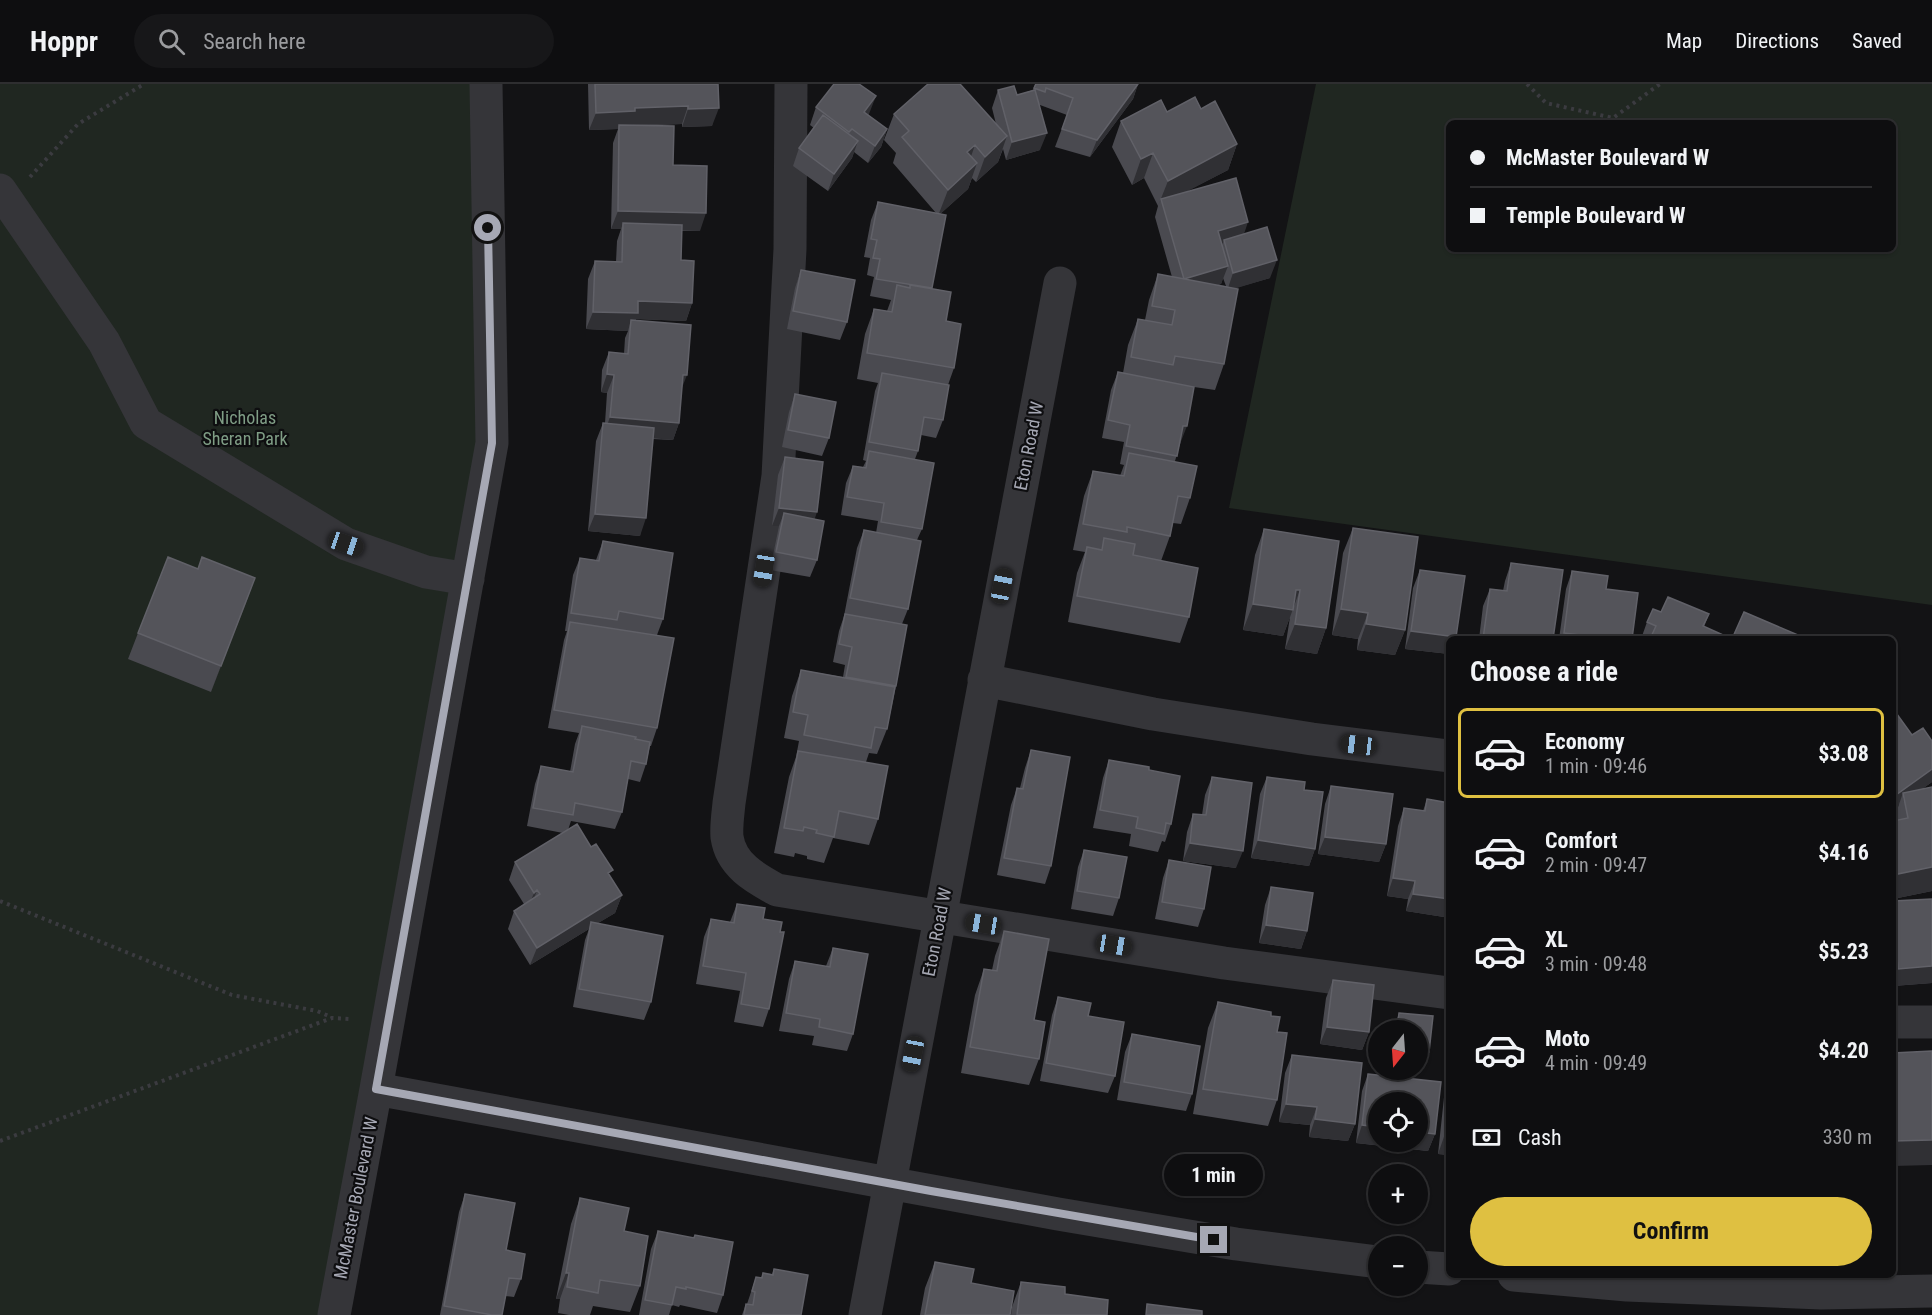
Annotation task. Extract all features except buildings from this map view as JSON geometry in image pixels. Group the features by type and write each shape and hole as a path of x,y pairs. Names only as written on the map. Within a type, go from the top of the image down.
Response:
{"street":[{"name":"McMaster Boulevard W","path":"334,1315 492,443 486,84"},
{"path":"791,84 790,249 778,476 729,804 727,837 735,858 750,875 777,890 1224,963 1446,993"},
{"path":"4,196 104,342 146,423 346,544 426,572 468,579"},
{"name":"Eton Road W","path":"865,1315 1060,283"},
{"path":"984,680 1153,714 1312,739 1446,756"},
{"path":"1896,1022 1932,1022"},
{"path":"376,1089 1236,1244 1368,1261"},
{"path":"1428,1267 1446,1269"},
{"path":"1548,1278 1627,1285 1820,1294 1932,1291"}],"path":[{"path":"4,196 78,124 144,84"},
{"path":"1527,84 1546,103 1613,118 1660,84"},
{"path":"0,901 232,995 317,1011 332,1018 349,1019"},
{"path":"0,1141 332,1018"}],"green space":[{"name":"Nicholas Sheran Park","path":"0,84 474,84 492,443 334,1315 0,1315"},
{"path":"1316,84 1932,84 1932,605 1229,508"}],"route":[{"path":"488,228 492,443 376,1089 1058,1214 1214,1240"}]}
